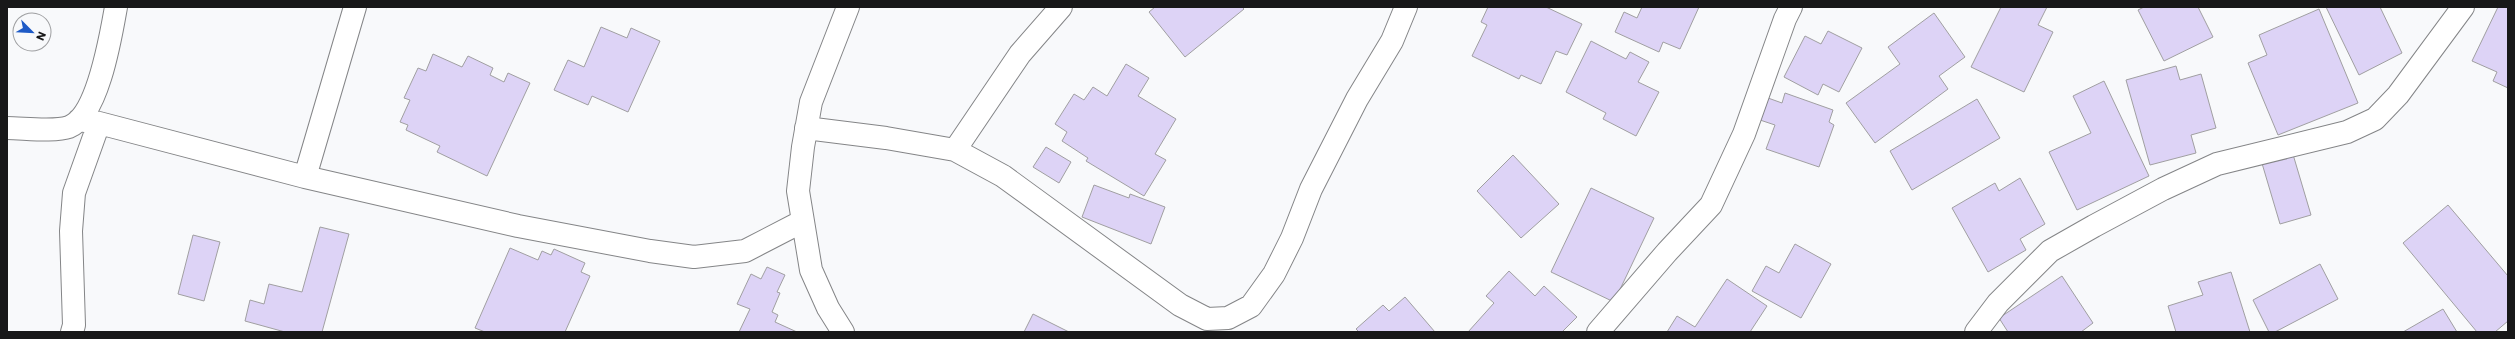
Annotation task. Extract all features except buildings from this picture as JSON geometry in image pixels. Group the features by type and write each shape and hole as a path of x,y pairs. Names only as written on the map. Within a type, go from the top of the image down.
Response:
{"street":[{"path":"72,332 74,325 71,231 74,193 94,94 106,54 116,7"},
{"path":"305,177 355,7"},
{"path":"843,332 828,308 811,270 798,191 811,102 848,7"},
{"path":"955,150 1020,54 1060,7"},
{"path":"806,128 886,138 955,150 1003,176 1180,305 1207,319 1228,318 1251,306 1274,274 1292,238 1311,189 1357,99 1392,40 1406,7"},
{"path":"1598,332 1667,252 1711,205 1744,134 1785,19 1791,7"},
{"path":"1976,332 1998,303 2050,251 2101,222 2217,164 2347,132 2375,119 2398,95 2463,7"},
{"path":"7,128 68,127 89,121 305,177 588,241 694,257 745,251 803,221"}]}
